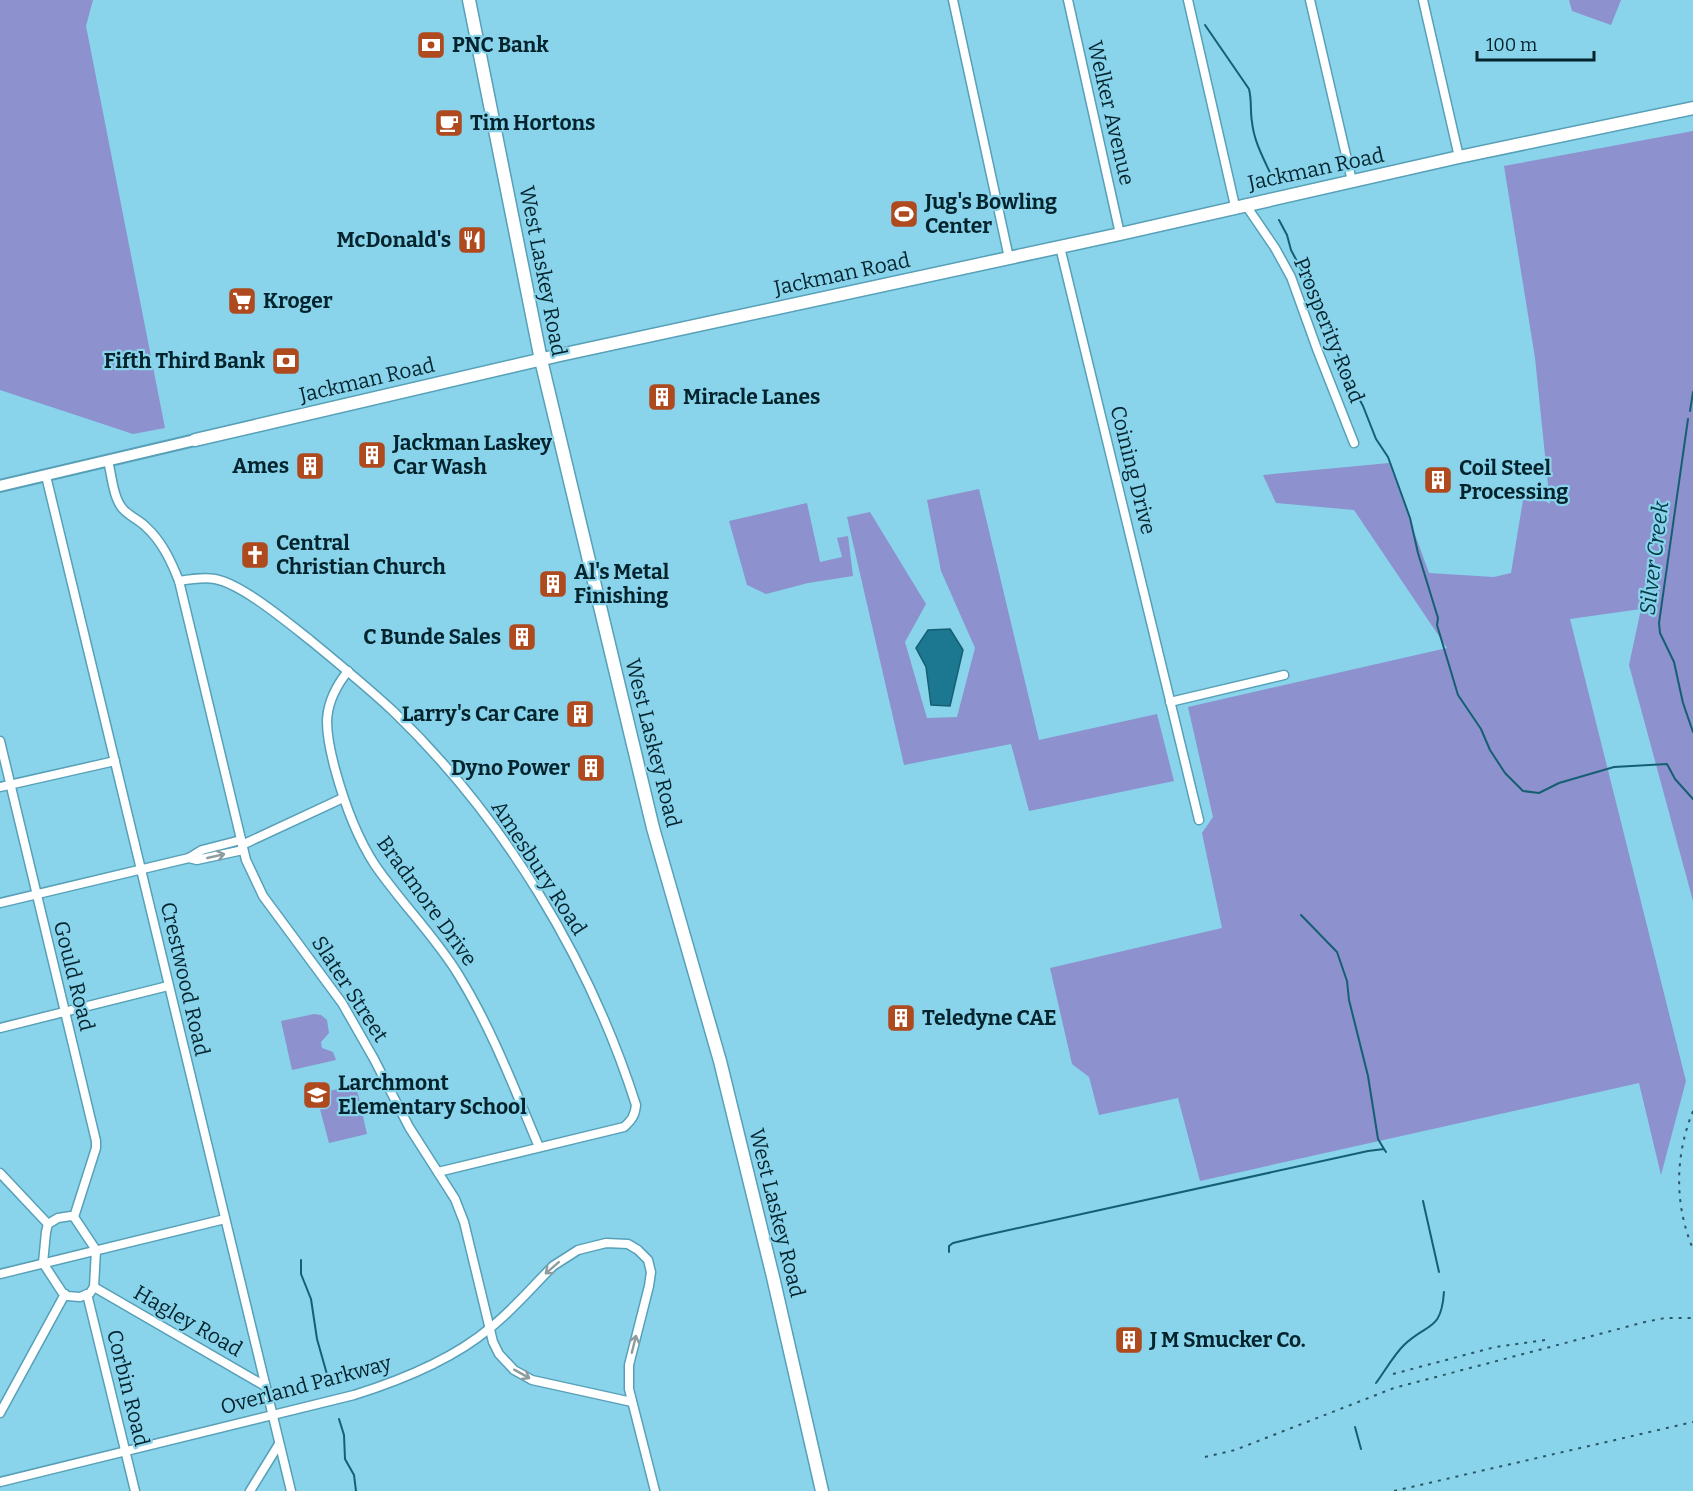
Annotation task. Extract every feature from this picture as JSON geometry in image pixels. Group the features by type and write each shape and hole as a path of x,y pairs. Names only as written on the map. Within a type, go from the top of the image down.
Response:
{"main road":[{"name":"West Laskey Road","path":"469,0 541,360 653,828 720,1061 822,1491"},
{"name":"Jackman Road","path":"195,440 541,360 1120,234 1240,205 1693,108"}],"street":[{"path":"953,0 1009,258"},
{"name":"Welker Avenue","path":"1068,0 1120,234"},
{"path":"1188,0 1240,205"},
{"path":"1310,0 1352,181"},
{"path":"1423,0 1459,157"},
{"name":"Prosperity Road","path":"1240,205 1275,248 1291,277 1354,442"},
{"name":"Coining Drive","path":"1060,247 1199,820"},
{"name":"Jackman Road","path":"0,486 195,440"},
{"name":"Slater Street","path":"108,461 116,496 123,509 145,526 159,541 171,560 179,581 246,860 263,896 342,1003 410,1127 460,1210 496,1349 504,1360 520,1374 532,1380 632,1402"},
{"name":"Crestwood Road","path":"46,476 291,1491"},
{"name":"Amesbury Road","path":"179,581 204,578 227,582 266,607 348,670 393,711 435,755 506,843 563,935 605,1022 636,1105 631,1121 624,1127 438,1172"},
{"name":"Bradmore Drive","path":"348,670 335,687 329,704 326,724 329,747 343,798 358,835 375,865 433,937 486,1023 539,1147"},
{"path":"1170,702 1284,675"},
{"name":"Gould Road","path":"0,741 96,1141 96,1148 74,1217"},
{"path":"0,787 115,761"},
{"path":"0,903 189,858 197,860 242,845 343,798"},
{"path":"0,1028 168,986"},
{"path":"0,1173 48,1224"},
{"path":"74,1217 96,1250 94,1287 87,1294 73,1298 65,1294 43,1263 48,1224 58,1218 74,1217"},
{"path":"0,1274 225,1219"},
{"name":"Overland Parkway","path":"0,1482 354,1395 398,1380 453,1353 490,1328 564,1258 578,1250 606,1243 622,1243 633,1247 648,1260 651,1272 629,1365 629,1389 632,1402"},
{"name":"Hagley Road","path":"94,1287 265,1386"},
{"path":"0,1413 65,1294"},
{"name":"Corbin Road","path":"87,1294 135,1491"},
{"path":"632,1402 655,1491"},
{"path":"250,1491 279,1444"}],"shaded area":[{"path":"0,0 93,0 86,26 165,428 133,434 0,390"},
{"path":"1569,0 1621,0 1611,25 1572,11"},
{"path":"1693,131 1693,901 1629,665 1641,609 1570,619 1686,1081 1661,1175 1639,1083 1200,1181 1178,1098 1099,1115 1089,1077 1072,1064 1050,968 1222,928 1202,833 1213,817 1188,707 1447,648 1354,510 1276,503 1263,475 1389,463 1429,573 1494,577 1511,573 1525,488 1550,504 1535,358 1504,166"},
{"path":"979,489 1039,740 1157,714 1174,781 1029,811 1011,744 904,765 847,517 870,512 926,604 905,642 927,718 957,717 975,648 941,571 927,500"},
{"path":"807,503 820,562 842,557 837,538 848,536 853,576 808,583 766,594 747,585 729,521"},
{"path":"950,629 963,650 950,706 931,705 926,667 916,648 928,630"},
{"path":"314,1014 321,1015 327,1020 329,1033 321,1042 322,1048 333,1052 336,1060 292,1070 281,1021"},
{"path":"356,1085 367,1134 329,1143 316,1094"}],"waterway":[{"path":"1205,25 1249,89 1255,136 1272,177"},
{"path":"1279,220 1330,336"},
{"path":"1338,354 1376,439 1388,457 1410,518 1438,618 1437,625 1458,695 1481,729 1490,750 1505,773 1523,791 1539,793 1559,783 1614,767 1667,764 1675,779 1693,799"},
{"name":"Silver Creek","path":"1690,411 1693,392"},
{"name":"Silver Creek","path":"1688,419 1659,623 1660,633 1674,662 1683,703 1693,732"},
{"path":"1301,915 1337,952 1347,981 1349,1000 1368,1076 1378,1139 1384,1149"},
{"path":"949,1252 949,1246 953,1243 982,1236 1368,1151 1384,1149 1386,1152"},
{"path":"1423,1201 1439,1272"},
{"path":"301,1260 301,1274 311,1299 317,1339 330,1385"},
{"path":"1376,1383 1404,1345 1436,1320 1440,1314 1444,1292"},
{"path":"339,1419 344,1435 345,1459 354,1475 356,1491"},
{"path":"1355,1427 1361,1449"}],"railway":[{"path":"1693,1111 1683,1145 1679,1180 1682,1215 1693,1249"},
{"path":"1205,1457 1235,1450 1394,1388 1645,1322 1665,1318 1693,1318"},
{"path":"1393,1374 1495,1347 1545,1340"},
{"path":"1394,1491 1693,1422"}],"place":[{"name":"PNC Bank","path":"431,45"},
{"name":"Tim Hortons","path":"449,123"},
{"name":"Jug's Bowling Center","path":"904,214"},
{"name":"McDonald's","path":"472,240"},
{"name":"Kroger","path":"242,301"},
{"name":"Fifth Third Bank","path":"286,361"},
{"name":"Miracle Lanes","path":"662,397"},
{"name":"Jackman Laskey Car Wash","path":"372,455"},
{"name":"Ames","path":"310,466"},
{"name":"Coil Steel Processing","path":"1438,480"},
{"name":"Central Christian Church","path":"255,555"},
{"name":"Al's Metal Finishing","path":"553,584"},
{"name":"C Bunde Sales","path":"522,637"},
{"name":"Larry's Car Care","path":"580,714"},
{"name":"Dyno Power","path":"591,768"},
{"name":"Teledyne CAE","path":"901,1018"},
{"name":"Larchmont Elementary School","path":"317,1095"},
{"name":"J M Smucker Co.","path":"1129,1340"}]}
